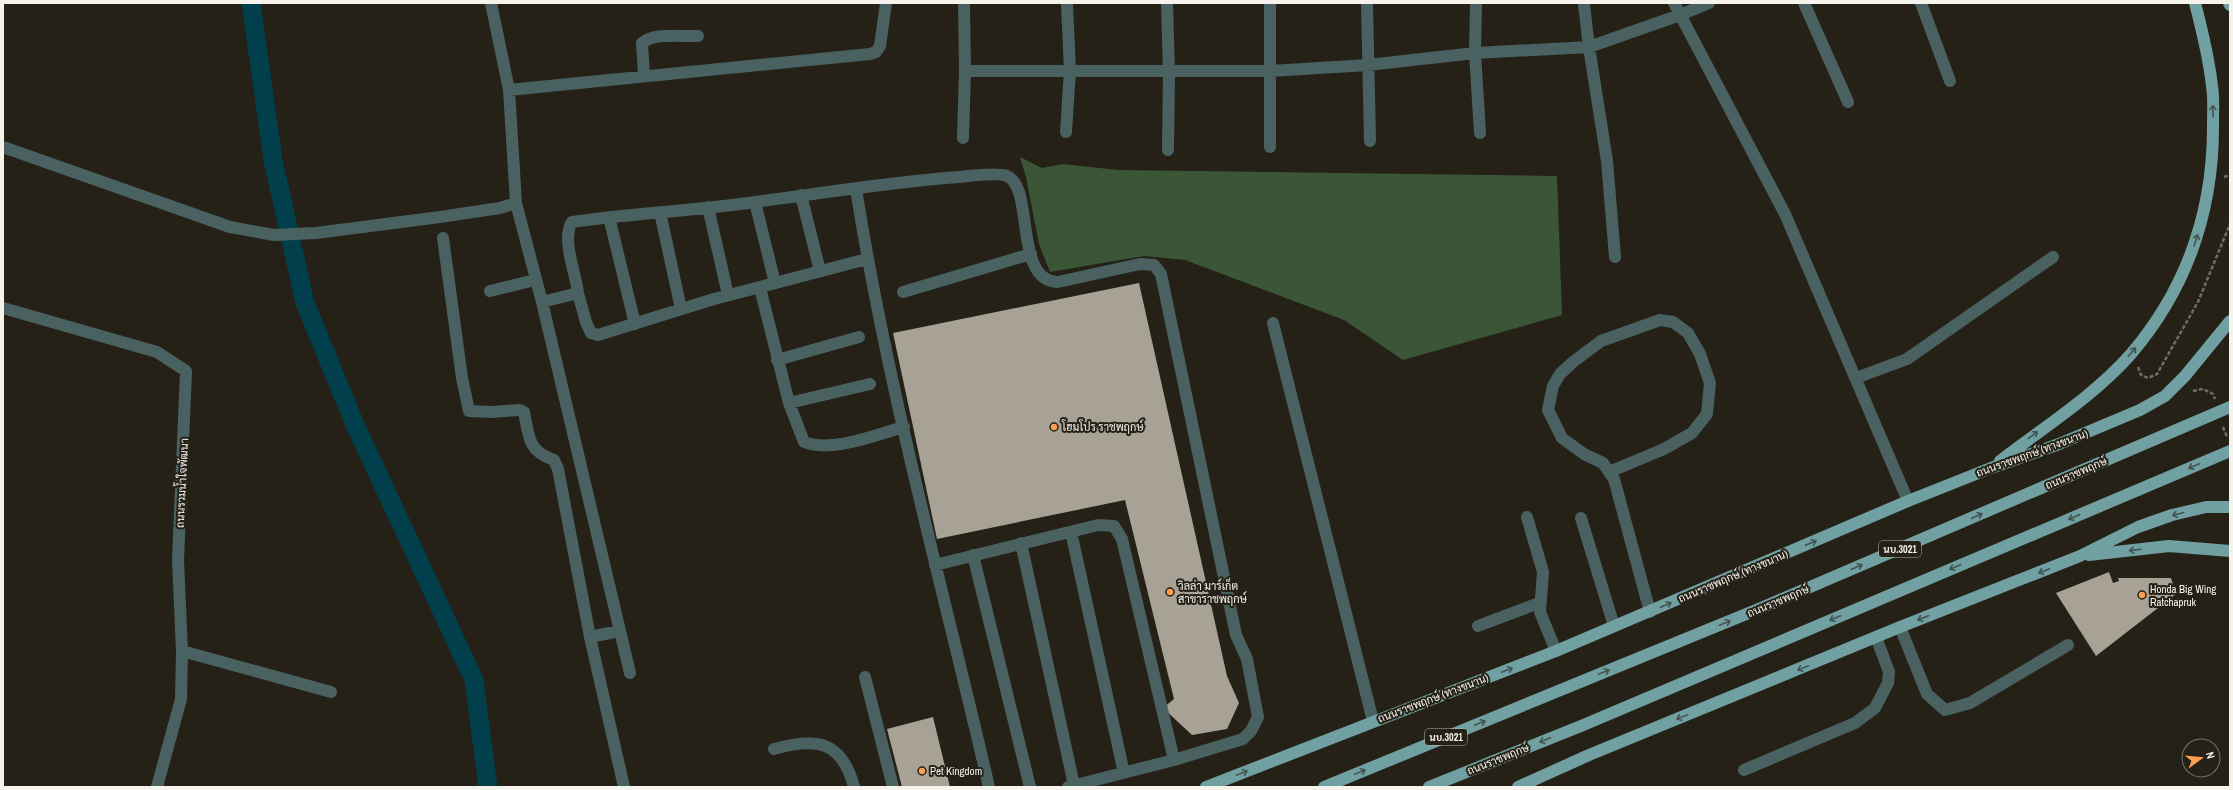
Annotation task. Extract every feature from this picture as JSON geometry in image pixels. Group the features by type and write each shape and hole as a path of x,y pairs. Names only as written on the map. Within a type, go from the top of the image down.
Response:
{"main road":[{"path":"1991,468 2100,384 2130,354 2167,302 2196,242 2207,199 2213,156 2213,87 2205,39 2195,3"},
{"name":"ถนนราชพฤกษ์ (ทางขนาน)","path":"1206,787 1556,651 1908,501 2108,424 2165,396 2185,376 2230,321"},
{"name":"ถนนราชพฤกษ์","path":"1324,787 1761,608 2230,407"},
{"name":"ถนนราชพฤกษ์","path":"1428,787 1581,726 2230,451"},
{"path":"1519,787 1589,755 1900,627 2080,556 2138,527 2172,515 2206,506 2230,507"},
{"path":"2080,556 2169,546 2230,551"}],"street":[{"path":"491,3 509,90 516,203 542,302 630,673"},
{"path":"509,90 870,54 876,52 880,46 886,3"},
{"path":"963,138 965,71 964,3"},
{"path":"1167,3 1169,73 1168,150"},
{"path":"1270,3 1270,147"},
{"path":"1368,3 1370,140"},
{"path":"1476,3 1475,53 1480,133"},
{"path":"1674,3 1785,214 1908,501"},
{"path":"965,71 1070,70 1169,73 1270,71 1368,65 1475,53 1588,47 1680,15 1709,3"},
{"path":"1804,3 1848,102"},
{"path":"1921,3 1950,80"},
{"path":"1066,132 1070,70 1067,5"},
{"path":"1584,5 1588,47 1607,160 1615,257"},
{"path":"644,76 642,43 646,40 657,37 698,36"},
{"path":"3,147 230,227 274,235 316,233 440,217 500,208 516,203"},
{"path":"867,259 760,288 728,295 612,332 594,335 586,322 578,293 572,266 568,228 572,222 755,202 906,181 979,176 1007,176 1016,183 1020,193 1023,218 1031,254 1039,274 1051,282 1140,264 1154,265 1161,274 1236,635 1248,659 1258,717 1251,731 1243,739 1174,760 1071,786 1021,544"},
{"path":"856,189 867,259 904,427 935,565 989,787"},
{"path":"801,195 820,271"},
{"path":"755,202 774,283"},
{"path":"708,207 728,295"},
{"path":"660,212 681,309"},
{"path":"609,217 635,324"},
{"path":"443,238 462,378 469,411 490,412 520,410 524,412 533,448 537,453 554,460 558,469 590,637 624,787"},
{"path":"903,292 1031,254"},
{"path":"1856,378 1907,359 2053,257"},
{"path":"490,291 535,280"},
{"path":"760,288 789,403 804,442 814,446 833,446 904,427"},
{"path":"542,302 578,293"},
{"name":"ถนนรวมน้ำใจพัฒนา","path":"3,308 157,352 186,371 178,560 182,651 181,699 157,787"},
{"path":"1609,472 1664,449 1692,433 1707,414 1710,383 1700,354 1688,333 1673,322 1660,320 1601,341 1560,374 1553,386 1548,410 1562,438 1584,454 1603,463 1609,472 1614,479 1650,612"},
{"path":"1273,324 1373,721"},
{"path":"777,360 859,337"},
{"path":"789,403 870,384"},
{"path":"1527,517 1543,572 1539,604 1540,612 1556,651"},
{"path":"1581,518 1614,626"},
{"path":"935,565 1098,525 1114,526 1122,539 1174,760"},
{"path":"1071,532 1124,773"},
{"path":"973,555 1030,787"},
{"path":"1478,626 1539,604"},
{"path":"1900,627 1927,694 1945,710 1970,702 2068,644"},
{"path":"590,637 619,631"},
{"path":"1744,770 1855,723 1875,708 1888,683 1889,672 1876,637"},
{"path":"182,651 331,692"},
{"path":"865,676 892,787"},
{"path":"774,749 793,744 826,745 838,752 849,769 854,787"}],"green space":[{"path":"1020,157 1042,168 1063,164 1118,170 1557,176 1562,315 1403,360 1344,320 1185,260 1144,256 1050,272 1039,244 1026,177"}],"building":[{"path":"1139,283 1227,676 1239,703 1227,729 1192,735 1163,708 1174,699 1125,500 937,539 893,333"},
{"path":"2109,572 2113,583 2119,581 2118,578 2171,578 2176,594 2096,656 2056,593"},
{"path":"933,717 950,787 902,787 887,729"}],"waterway":[{"path":"251,3 273,160 305,303 356,427 474,680 488,787"}],"place":[{"name":"โฮมโปร ราชพฤกษ์","path":"1054,427"},
{"name":"วิลล่า มาร์เก็ต สาขาราชพฤกษ์","path":"1170,592"},
{"name":"Honda Big Wing Ratchapruk","path":"2142,595"},
{"name":"Pet Kingdom","path":"922,771"}]}
